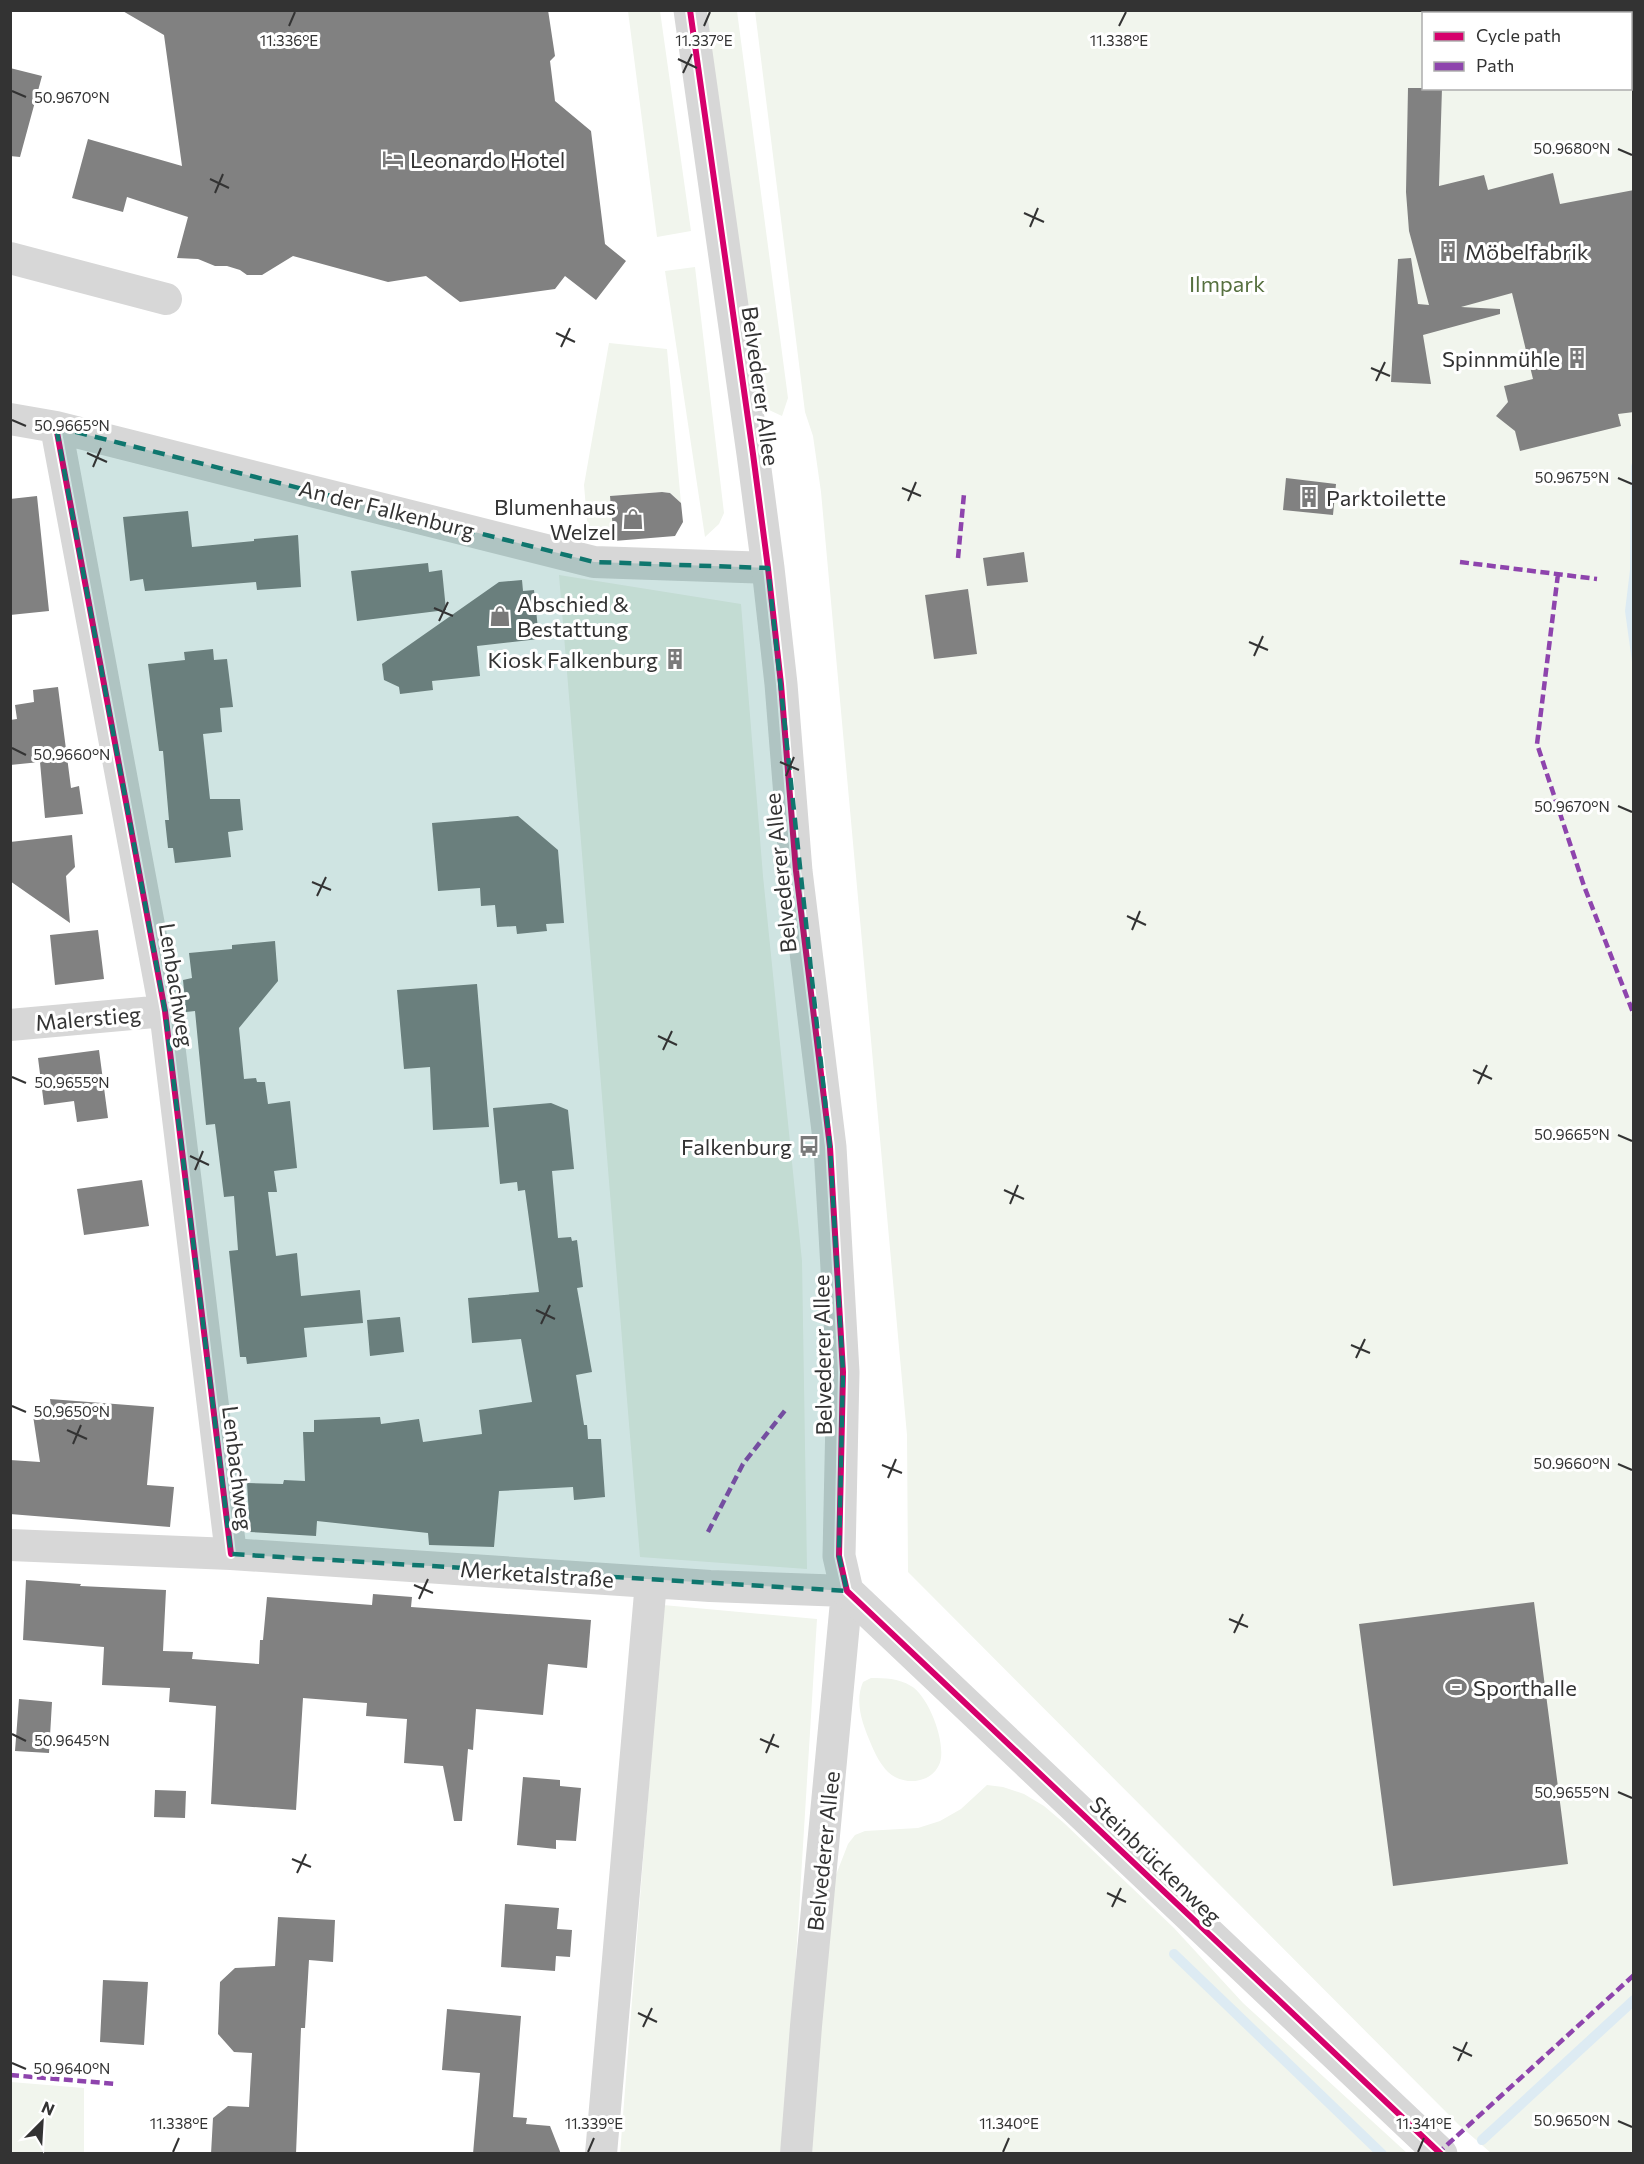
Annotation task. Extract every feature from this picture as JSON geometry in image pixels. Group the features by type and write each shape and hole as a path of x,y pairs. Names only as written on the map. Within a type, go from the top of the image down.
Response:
{"street":[{"name":"Belvederer Allee","path":"690,10 768,568 781,684 796,871 830,1158 843,1372 838,1556 847,1592 796,2154"},
{"path":"10,258 166,299"},
{"name":"An der Falkenburg","path":"10,419 56,427 594,562 768,568"},
{"name":"Lenbachweg","path":"56,427 165,1011 231,1554"},
{"name":"Malerstieg","path":"10,1025 165,1011"},
{"name":"Merketalstraße","path":"10,1545 231,1554 651,1582 847,1592"},
{"path":"601,2154 651,1582"},
{"name":"Steinbrückenweg","path":"847,1592 1441,2154"}],"highlighted area":[{"path":"56,427 594,562 768,568 830,1147 843,1372 839,1556 847,1591 231,1554 165,1011"}],"green space":[{"path":"628,11 660,11 691,231 657,237"},
{"path":"705,11 737,11 788,398 782,416 769,410 760,402"},
{"name":"Ilmpark","path":"755,11 1633,11 1633,2153 1491,2153 1459,2125 908,1572 907,1435 821,492 813,436 805,412"},
{"path":"695,267 724,513 719,524 705,537 665,271"},
{"path":"609,343 667,349 681,503 670,493 662,492 611,496 614,541 589,543 584,485"},
{"path":"559,575 741,604 763,876 802,1261 807,1569 640,1557"},
{"path":"663,1605 817,1619 784,2153 620,2154"},
{"path":"871,1678 891,1679 906,1683 918,1691 930,1710 939,1734 941,1757 939,1765 929,1776 916,1781 901,1779 888,1772 878,1759 865,1729 859,1706 863,1682"},
{"path":"987,1785 1003,1787 1024,1794 1044,1806 1064,1823 1174,1928 1243,2003 1407,2153 796,2154 834,1880 848,1844 855,1835 865,1831 918,1828 940,1821 961,1809"},
{"path":"11,2082 84,2088 84,2153 11,2153"}],"shaded area":[{"path":"1633,11 1633,73 1632,12 1580,12"},
{"path":"1633,460 1633,669 1625,611 1630,570 1631,466"}],"building":[{"name":"Leonardo Hotel","path":"121,10 548,10 555,56 550,61 555,101 591,131 605,244 626,261 596,300 565,276 555,289 460,302 426,276 388,282 293,256 262,275 247,275 227,266 215,266 198,259 177,258 188,217 127,197 123,212 72,198 88,139 182,166 164,35"},
{"path":"10,68 42,76 20,157 10,156"},
{"path":"1408,88 1442,90 1439,186 1484,175 1488,190 1553,173 1560,204 1634,190 1634,412 1618,414 1621,426 1520,451 1515,431 1496,416 1508,402 1504,386 1533,379 1512,293 1461,307 1500,309 1500,314 1423,335 1431,384 1391,382 1398,259 1411,258 1418,304 1429,305 1409,231 1406,192"},
{"name":"Parktoilette","path":"1286,478 1336,484 1333,515 1283,510"},
{"path":"670,493 681,503 683,522 675,536 614,541 610,496"},
{"path":"37,496 49,611 10,615 10,499"},
{"path":"188,511 192,547 298,535 301,587 257,590 256,582 145,591 143,579 130,581 123,517"},
{"path":"1024,552 1028,582 987,586 983,558"},
{"path":"428,563 429,572 442,570 446,610 357,621 351,571"},
{"path":"522,580 523,591 534,590 539,639 477,646 480,676 432,681 433,690 400,694 399,687 384,680 382,664 499,582"},
{"path":"968,589 977,654 934,659 925,595"},
{"path":"213,649 214,660 227,659 233,707 220,708 222,732 203,734 210,799 240,799 243,830 228,832 231,857 175,863 173,848 168,848 165,820 169,820 163,751 159,751 148,664 185,660 184,652"},
{"path":"58,687 71,788 79,786 83,814 45,818 40,762 10,765 10,720 17,719 15,705 34,702 33,690"},
{"path":"518,816 558,850 564,923 546,924 547,931 517,934 516,926 497,927 495,905 481,906 480,888 438,891 432,823"},
{"path":"72,835 75,867 66,876 70,923 10,881 10,842"},
{"path":"98,930 104,979 55,985 50,935"},
{"path":"275,941 278,981 239,1028 244,1079 256,1078 257,1082 265,1082 268,1104 290,1101 297,1168 274,1171 277,1192 268,1192 276,1256 297,1253 301,1296 360,1290 363,1323 304,1328 307,1357 247,1364 246,1357 240,1357 229,1251 238,1250 234,1196 224,1197 215,1124 206,1125 195,1011 186,1012 183,980 192,978 189,953 232,949 232,945"},
{"path":"477,984 489,1127 433,1130 430,1067 404,1069 397,990"},
{"path":"99,1050 108,1118 77,1122 74,1101 44,1105 38,1058"},
{"path":"551,1103 568,1110 574,1169 552,1171 558,1238 571,1237 572,1241 577,1240 583,1287 577,1288 592,1372 576,1375 588,1439 601,1439 605,1497 574,1500 573,1487 499,1491 494,1547 429,1545 428,1533 317,1521 316,1536 250,1532 247,1483 283,1484 284,1480 305,1481 303,1432 314,1432 314,1420 380,1417 381,1424 419,1419 423,1442 482,1434 479,1410 532,1402 521,1339 472,1343 468,1298 539,1292 525,1190 518,1191 517,1182 500,1184 493,1108"},
{"path":"142,1180 149,1226 84,1235 77,1189"},
{"path":"400,1317 404,1352 370,1356 367,1320"},
{"path":"50,1399 154,1407 147,1485 174,1487 170,1527 10,1514 10,1460 40,1462 32,1409 51,1406"},
{"path":"26,1580 81,1584 80,1586 166,1590 163,1651 193,1652 192,1659 259,1664 260,1640 263,1640 267,1597 372,1605 373,1594 412,1597 411,1607 591,1620 587,1668 548,1664 543,1715 476,1709 473,1750 468,1749 462,1821 454,1821 443,1766 404,1763 407,1719 366,1716 367,1703 303,1698 296,1810 211,1804 216,1706 169,1702 170,1688 102,1685 104,1647 23,1640"},
{"name":"Sporthalle","path":"1534,1602 1568,1864 1393,1886 1359,1624"},
{"path":"19,1699 52,1702 49,1753 15,1751"},
{"path":"523,1777 560,1780 560,1786 581,1788 576,1841 556,1840 556,1849 517,1845"},
{"path":"155,1790 186,1791 185,1818 154,1817"},
{"path":"505,1904 559,1908 557,1929 572,1930 570,1957 556,1956 555,1971 501,1967"},
{"path":"278,1917 335,1920 333,1962 309,1960 305,2028 301,2028 296,2154 211,2154 213,2118 228,2106 249,2107 252,2053 234,2052 218,2034 220,1982 235,1968 275,1966"},
{"path":"103,1980 148,1982 144,2045 100,2042"},
{"path":"447,2009 521,2016 513,2117 527,2118 526,2124 550,2126 561,2154 473,2154 480,2073 442,2070"}],"waterway":[{"path":"1174,1954 1382,2154"},
{"path":"1482,2140 1634,2000"}],"marked path":[{"path":"958,558 964,494"},
{"path":"1460,562 1597,579"},
{"path":"1558,574 1537,744 1584,886 1634,1015"},
{"path":"708,1532 743,1464 787,1408"},
{"path":"1437,2154 1634,1975"},
{"path":"10,2075 117,2084"}],"cycle path":[{"path":"690,10 768,568 781,684 796,871 830,1147 843,1372 839,1556 847,1591 1441,2154"},
{"path":"56,427 165,1011 231,1554"}],"place":[{"name":"Leonardo Hotel","path":"393,159"},
{"name":"Möbelfabrik","path":"1448,251"},
{"name":"Spinnmühle","path":"1577,358"},
{"name":"Parktoilette","path":"1309,497"},
{"name":"Blumenhaus Welzel","path":"633,519"},
{"name":"Abschied & Bestattung","path":"500,616"},
{"name":"Kiosk Falkenburg","path":"675,659"},
{"name":"Falkenburg","path":"809,1146"},
{"name":"Sporthalle","path":"1456,1687"}]}
